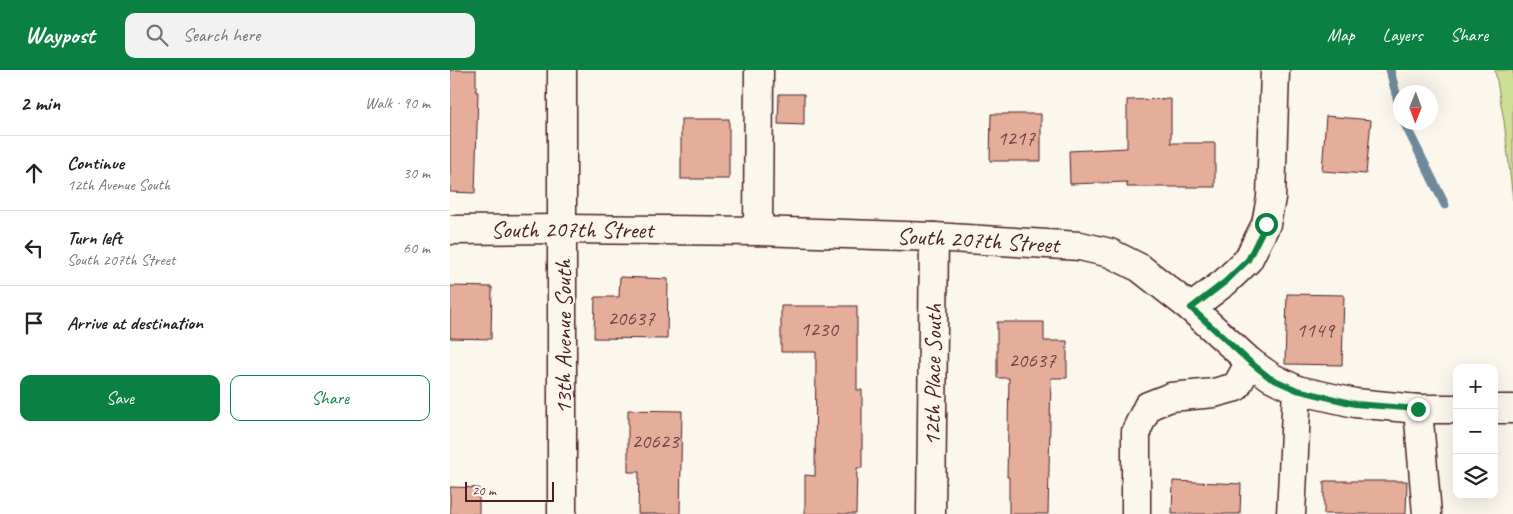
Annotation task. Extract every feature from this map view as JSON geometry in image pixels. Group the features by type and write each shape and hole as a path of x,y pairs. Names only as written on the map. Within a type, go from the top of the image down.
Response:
{"street":[{"name":"13th Avenue South","path":"562,70 562,514"},
{"path":"758,231 759,70"},
{"path":"1191,308 1225,282 1248,260 1266,224 1271,198 1275,70"},
{"name":"South 207th Street","path":"450,230 758,231 934,237 1080,246 1110,253 1140,268 1191,308 1270,378 1297,390 1355,404 1418,409 1453,409"},
{"name":"12th Place South","path":"931,514 934,237"},
{"path":"1136,514 1136,431 1148,406 1171,397 1214,393 1236,387 1250,362"},
{"path":"1291,514 1297,390"},
{"path":"1418,409 1427,514"},
{"path":"1498,409 1513,409"}],"green space":[{"path":"1495,70 1513,70 1513,200 1504,121"}],"building":[{"path":"450,70 476,70 476,92 478,92 475,193 450,192"},
{"path":"779,94 804,94 804,125 778,124"},
{"path":"1171,99 1171,143 1215,143 1215,187 1127,187 1127,182 1070,184 1069,151 1127,148 1127,100"},
{"path":"991,114 1041,114 1041,161 990,161"},
{"path":"1326,116 1371,120 1366,174 1322,171"},
{"path":"681,119 729,119 729,179 681,179"},
{"path":"620,277 668,279 667,339 594,338 595,297 619,297"},
{"path":"450,286 492,287 491,339 450,338"},
{"path":"1287,294 1344,295 1342,365 1285,364"},
{"path":"781,306 857,306 857,390 862,390 862,468 857,468 856,514 805,514 805,475 815,476 816,352 781,352"},
{"path":"997,322 1044,322 1044,341 1067,341 1067,378 1051,378 1048,514 1009,514 1009,477 1007,477 1009,378 997,378"},
{"path":"628,410 682,411 680,514 638,514 639,472 628,472"},
{"path":"1173,481 1241,484 1240,514 1172,514"},
{"path":"1324,481 1407,481 1406,514 1324,514"},
{"path":"450,487 479,488 479,514 450,514"}],"waterway":[{"path":"1390,70 1394,85"},
{"path":"1408,130 1445,205"}],"route":[{"path":"1266,224 1248,260 1225,282 1191,308 1270,378 1297,390 1355,404 1418,409"}]}
